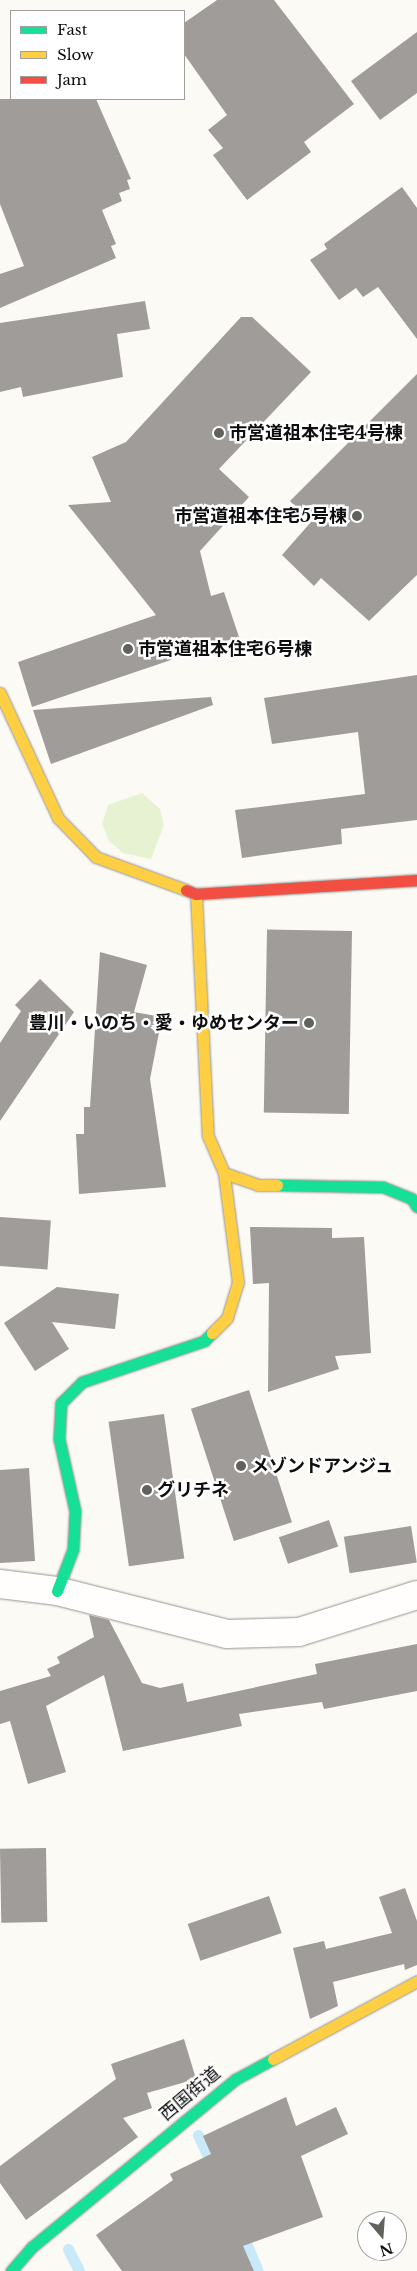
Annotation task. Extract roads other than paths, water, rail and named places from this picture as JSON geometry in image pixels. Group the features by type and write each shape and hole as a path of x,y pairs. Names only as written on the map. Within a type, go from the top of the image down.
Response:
{"street":[{"path":"0,693 58,818 96,857 196,894 417,880"},
{"path":"57,1591 73,1549 75,1511 59,1439 61,1402 82,1382 204,1341 226,1318 238,1283 224,1173 208,1136 196,894"},
{"path":"224,1173 258,1184 383,1187 412,1199 417,1207"},
{"path":"0,1584 57,1591 227,1634 299,1632 417,1595"},
{"name":"西国街道","path":"11,2271 32,2247 236,2079 417,1981"}],"waterway":[{"path":"198,2135 214,2169"},
{"path":"241,2231 258,2271"},
{"path":"68,2249 79,2271"}],"place":[{"name":"市営道祖本住宅4号棟","path":"219,433"},
{"name":"市営道祖本住宅5号棟","path":"357,516"},
{"name":"市営道祖本住宅6号棟","path":"128,649"},
{"name":"豊川・いのち・愛・ゆめセンター","path":"309,1023"},
{"name":"メゾンドアンジュ","path":"241,1466"},
{"name":"グリチネ","path":"147,1490"}]}
